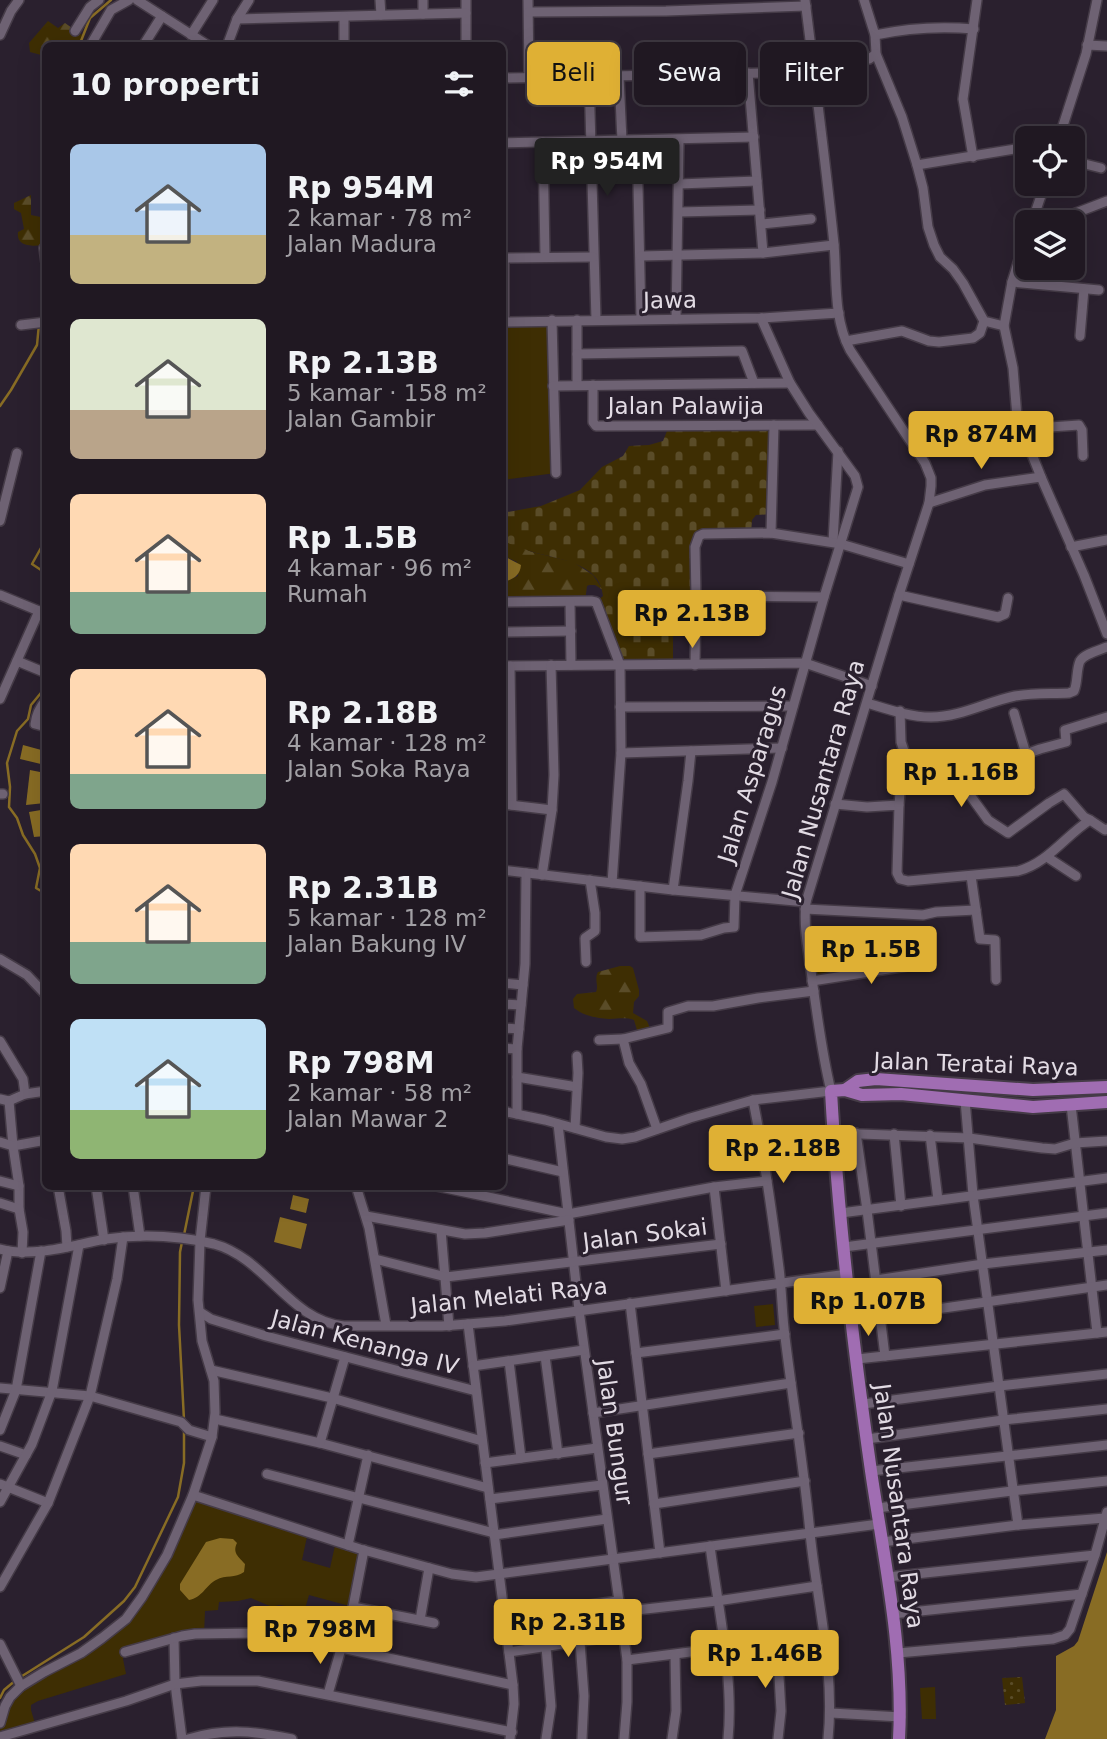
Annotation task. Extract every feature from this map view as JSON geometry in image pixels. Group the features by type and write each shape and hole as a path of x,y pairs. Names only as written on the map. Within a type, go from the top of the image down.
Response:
{"highway":[{"name":"Jalan Teratai Raya","path":"845,1090 859,1081 876,1079 1033,1090 1107,1087"},
{"name":"Jalan Teratai Raya","path":"831,1091 845,1090 862,1095 901,1094 1033,1107 1107,1101"},
{"name":"Jalan Nusantara Raya","path":"831,1091 852,1321 898,1653 901,1717 899,1739"}],"street":[{"path":"0,35 19,0"},
{"path":"75,31 90,7 99,0"},
{"path":"92,42 111,10 129,0"},
{"path":"137,0 202,42"},
{"path":"191,35 213,0"},
{"path":"228,42 237,19 249,0"},
{"path":"380,0 381,15"},
{"path":"423,0 423,14"},
{"path":"466,0 466,42"},
{"path":"528,0 529,42"},
{"path":"666,0 666,10"},
{"path":"864,0 875,35 876,54 902,117 917,165 934,247 963,283 984,321 1004,326"},
{"path":"974,157 963,99 976,0"},
{"path":"1063,126 1087,45 1097,0"},
{"path":"529,12 666,10 806,3"},
{"name":"Jalan Nusantara Raya","path":"806,3 811,42"},
{"path":"237,19 466,13"},
{"path":"146,42 162,16"},
{"path":"344,17 344,42"},
{"path":"875,35 902,29 974,29"},
{"path":"1087,45 1107,46"},
{"path":"867,59 876,54"},
{"path":"620,76 760,72"},
{"path":"748,73 763,253"},
{"path":"506,78 527,78"},
{"path":"620,98 622,141"},
{"path":"589,105 596,320"},
{"name":"Jalan Nusantara Raya","path":"819,105 840,324 846,341 925,463 932,486 806,906 807,942 822,1054 831,1091"},
{"path":"506,143 754,137"},
{"path":"676,319 679,139"},
{"path":"637,141 642,319"},
{"path":"543,142 545,257"},
{"path":"917,165 1015,150"},
{"path":"1085,164 1101,168"},
{"path":"679,184 757,181"},
{"path":"1083,210 1107,201"},
{"path":"679,212 760,210"},
{"path":"761,224 811,219"},
{"path":"640,256 763,253 834,246"},
{"path":"506,258 593,257"},
{"path":"1015,272 1004,326 1013,368 1017,417 1107,634"},
{"path":"1012,282 1099,290"},
{"path":"1080,336 1084,289"},
{"name":"Jawa","path":"506,322 761,318 839,313"},
{"path":"761,318 790,383 858,484 837,543"},
{"path":"552,320 556,473"},
{"path":"577,320 577,385"},
{"path":"846,341 902,331 934,342 973,338 980,333 984,321"},
{"path":"21,325 41,322"},
{"path":"577,354 742,351 754,383"},
{"path":"554,386 790,383"},
{"name":"Jalan Palawija","path":"593,385 593,418 597,426 818,425"},
{"path":"771,533 774,425"},
{"path":"1021,429 1079,425 1082,430 1083,456"},
{"path":"837,543 838,451"},
{"path":"0,521 17,453"},
{"path":"0,471 13,474"},
{"path":"929,503 985,485 1041,477"},
{"path":"695,665 695,547 699,536 703,534 771,533 837,543 909,564"},
{"path":"1071,547 1107,540"},
{"name":"Jalan Asparagus","path":"640,886 641,937 701,935 734,927 735,895 782,748 837,543"},
{"path":"0,595 42,611 1,693"},
{"path":"899,595 998,617 1005,614 1008,598"},
{"path":"696,596 824,597"},
{"path":"570,601 571,665"},
{"path":"506,602 596,602 620,665 621,753 612,883"},
{"path":"506,632 571,631"},
{"path":"867,703 931,717 959,714 1015,696 1069,693 1074,691 1076,686 1080,661 1107,647"},
{"path":"17,661 42,671"},
{"path":"552,810 507,805 506,666 805,663 872,686"},
{"path":"541,875 552,810 554,775 551,665"},
{"path":"620,708 793,706"},
{"path":"42,707 35,722 42,726"},
{"path":"900,711 900,738 904,751 899,806 897,873 900,879 908,881 971,876 1028,868 1047,857 1090,820"},
{"path":"1014,713 1026,754"},
{"path":"967,791 1026,754 1066,743 1065,730 1107,717"},
{"path":"621,753 782,748"},
{"path":"673,890 691,751"},
{"path":"902,787 948,787 967,791 988,820 1007,834 1064,794 1084,817 1107,829"},
{"path":"835,804 899,806"},
{"path":"1047,857 1076,876"},
{"path":"506,870 735,895 806,906 923,915 976,910"},
{"path":"517,1114 517,1049 526,939 526,873"},
{"path":"971,876 980,939 995,940 996,981"},
{"path":"586,961 585,938 595,931 590,880"},
{"path":"0,959 27,975 42,991"},
{"path":"813,981 926,963"},
{"path":"506,984 523,985"},
{"path":"599,1040 624,1039 668,1028 668,1012 688,1006 713,1006 814,992"},
{"path":"506,1003 521,1005"},
{"path":"506,1028 519,1029"},
{"path":"624,1039 629,1063 641,1084 657,1129"},
{"path":"0,1041 23,1079 25,1094"},
{"path":"506,1048 517,1049"},
{"path":"575,1128 577,1056"},
{"path":"517,1077 577,1087"},
{"path":"506,1112 622,1139 753,1100 831,1091"},
{"path":"22,1253 19,1186 5,1100 42,1092"},
{"path":"753,1100 767,1181 830,1675 831,1713 828,1739"},
{"path":"965,1100 973,1195 1017,1525"},
{"path":"857,1359 1102,1332 1093,1287 1071,1105"},
{"name":"Jalan Bungur","path":"558,1124 584,1350 627,1660 624,1739"},
{"path":"833,1133 930,1135 1042,1149 1107,1141"},
{"path":"856,1133 885,1356"},
{"path":"894,1134 901,1206"},
{"path":"930,1135 938,1200"},
{"path":"0,1142 13,1146 42,1141"},
{"path":"506,1159 563,1172"},
{"path":"841,1213 1107,1178"},
{"path":"0,1181 19,1186"},
{"path":"366,1216 465,1234 485,1233 715,1187 767,1181"},
{"path":"715,1187 726,1291"},
{"path":"59,1190 67,1247"},
{"path":"97,1190 104,1240"},
{"path":"134,1190 140,1236"},
{"path":"0,1723 10,1697 22,1686 44,1671 81,1653 125,1619 142,1597 167,1555 193,1495 212,1437 215,1419 214,1381 202,1341 198,1300 206,1190"},
{"path":"357,1190 366,1216 386,1325"},
{"path":"453,1190 569,1217"},
{"path":"0,1203 19,1209"},
{"path":"844,1247 1107,1213"},
{"path":"441,1230 449,1326"},
{"name":"Jalan Melati Raya","path":"4,1250 22,1253 140,1236 200,1241 239,1254 309,1314 329,1324 344,1326 468,1324 847,1273"},
{"path":"0,1587 48,1503 90,1396 117,1279 123,1237"},
{"name":"Jalan Sokai","path":"446,1277 721,1244"},
{"path":"0,1502 5,1486 32,1444 52,1391 79,1245"},
{"path":"0,1288 4,1250"},
{"path":"876,1280 1107,1250"},
{"path":"0,1430 16,1390 41,1251"},
{"path":"375,1259 446,1277"},
{"path":"852,1321 1107,1285"},
{"path":"630,1303 660,1553"},
{"name":"Jalan Kenanga IV","path":"200,1312 211,1319 245,1329 476,1391"},
{"path":"0,1737 175,1684 201,1681 258,1681 511,1735 513,1685 468,1324"},
{"path":"636,1353 785,1334"},
{"path":"473,1366 584,1350"},
{"path":"545,1356 558,1454"},
{"path":"320,1443 345,1357"},
{"path":"509,1361 521,1458"},
{"path":"211,1370 332,1398 482,1441"},
{"path":"863,1404 1107,1374"},
{"path":"593,1413 791,1383"},
{"path":"0,1388 90,1396 181,1422 189,1430 212,1437"},
{"path":"867,1439 1107,1409"},
{"path":"215,1419 368,1455 488,1488"},
{"path":"648,1454 799,1433"},
{"path":"871,1471 1107,1445"},
{"path":"0,1446 26,1455"},
{"path":"485,1463 597,1448"},
{"path":"348,1545 368,1455"},
{"path":"267,1474 494,1534 607,1519"},
{"path":"654,1504 805,1481"},
{"path":"877,1508 1107,1481"},
{"path":"490,1499 602,1485"},
{"path":"5,1486 48,1503"},
{"path":"193,1495 365,1550 476,1577 879,1524"},
{"path":"882,1542 1106,1515 1082,1594 1070,1629 1065,1635 898,1653"},
{"path":"710,1546 724,1648 730,1716 728,1739"},
{"path":"328,1694 353,1607 365,1550"},
{"path":"887,1577 1095,1555"},
{"path":"420,1620 429,1567"},
{"path":"505,1618 717,1601 817,1586"},
{"path":"892,1614 1082,1594"},
{"path":"353,1607 434,1623"},
{"path":"125,1652 195,1634 256,1633 342,1648 513,1685"},
{"path":"509,1651 622,1635"},
{"path":"627,1660 824,1635"},
{"path":"174,1638 175,1684 182,1739"},
{"path":"580,1642 584,1696 582,1739"},
{"path":"777,1642 781,1711 778,1739"},
{"path":"0,1644 22,1686"},
{"path":"546,1647 551,1706 546,1739"},
{"path":"672,1739 676,1711 675,1655"},
{"path":"831,1713 901,1717"},
{"path":"188,1739 235,1731 260,1732 292,1739"}],"green space":[{"path":"48,21 58,28 65,23 82,35 80,42 42,42 42,55 30,52 29,43"},
{"path":"31,195 31,215 42,217 42,245 27,245 20,241 18,232 24,229 21,213 14,209 14,203"},
{"path":"552,320 556,473 506,479 506,322"},
{"path":"774,425 772,514 756,515 752,520 751,534 699,536 696,632 673,633 673,665 620,665 596,602 603,596 595,576 576,564 525,550 506,542 506,512 541,506 580,490 602,467 623,456 629,446 663,441 669,426"},
{"path":"506,542 532,552 573,562 593,575 603,590 595,585 587,586 585,601 506,602 506,581 518,576 517,562 506,557"},
{"path":"855,928 879,970 812,981 806,931"},
{"path":"620,966 633,968 639,996 634,1002 633,1013 647,1021 650,1028 639,1032 634,1020 595,1017 574,1008 573,999 577,994 596,992 598,972"},
{"path":"773,1304 775,1325 756,1327 754,1306"},
{"path":"193,1495 308,1532 302,1560 330,1568 336,1541 364,1550 353,1607 309,1595 305,1609 279,1605 272,1607 251,1598 219,1602 218,1610 205,1611 204,1634 125,1652 123,1659 126,1674 38,1701 31,1705 36,1727 0,1737 0,1723 10,1697 102,1638 142,1597"},
{"path":"1022,1677 1025,1703 1005,1705 1002,1678"},
{"path":"935,1687 936,1719 922,1719 920,1688"}],"shaded area":[{"path":"506,557 521,565 512,579 506,581"},
{"path":"23,745 42,750 42,764 20,759"},
{"path":"30,770 42,772 42,803 26,805"},
{"path":"41,810 42,836 34,837 29,812"},
{"path":"293,1195 309,1199 306,1213 290,1209"},
{"path":"280,1217 307,1224 301,1249 274,1242"},
{"path":"220,1538 233,1539 237,1543 236,1552 245,1564 244,1572 216,1580 197,1597 189,1600 180,1590 180,1584 206,1542"},
{"path":"1107,1552 1107,1739 1045,1739 1056,1710 1056,1656 1078,1641"}],"waterway":[{"path":"81,42 90,18 111,0"},
{"path":"0,406 37,345 39,324"},
{"path":"42,546 32,564 42,573"},
{"path":"42,692 31,705 28,719 17,731 7,763 9,807 35,854 40,868 36,888 42,892"},
{"path":"184,1235 193,1190"},
{"path":"182,1242 179,1325 184,1420"},
{"path":"19,1678 84,1637 124,1601 135,1587 178,1497 184,1463 184,1430"},
{"path":"0,1698 4,1690 16,1680"}]}
